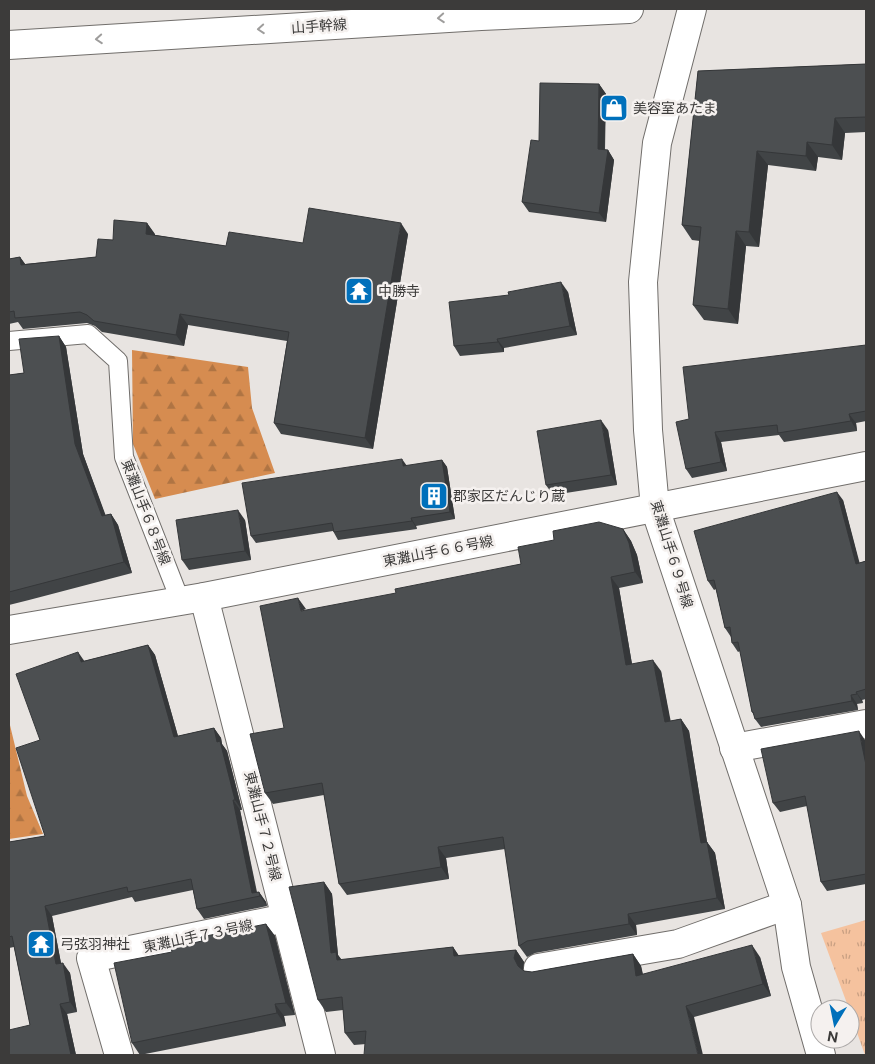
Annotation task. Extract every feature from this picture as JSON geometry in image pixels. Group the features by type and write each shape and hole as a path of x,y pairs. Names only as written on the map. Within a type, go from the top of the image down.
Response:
{"street":[{"name":"山手幹線","path":"9,45 481,12 629,9"},
{"name":"東灘山手６９号線","path":"692,9 657,143 642,282 648,430 655,508 787,905 796,967 820,1055"},
{"name":"東灘山手６６号線","path":"9,630 192,598 866,466"},
{"name":"東灘山手７２号線","path":"192,598 286,918 321,1055"},
{"path":"734,748 866,724"},
{"path":"538,968 678,944 787,905"},
{"name":"東灘山手７３号線","path":"118,1055 91,958 286,918"}],"lane":[{"name":"東灘山手６８号線","path":"9,341 88,334 118,361 124,457 192,598"}],"green space":[{"path":"132,350 248,367 252,408 275,473 155,499 133,444"},
{"path":"9,721 27,796 43,834 9,839"},
{"path":"866,920 866,1055 860,1041 860,999 845,999 821,933"}],"building":[{"path":"866,64 866,117 835,118 832,145 807,142 806,156 757,151 749,232 736,231 728,309 693,305 701,227 682,225 698,71"},
{"path":"540,83 599,84 598,149 608,150 599,213 522,202 531,140 539,141"},
{"path":"309,208 401,223 365,438 274,423 289,332 180,314 176,335 94,321 80,312 15,318 14,311 9,312 9,259 20,257 21,265 96,257 98,239 113,240 114,220 147,223 146,234 226,246 229,232 303,243"},
{"path":"561,282 570,326 497,339 498,342 454,346 449,302 509,295 508,292"},
{"path":"59,336 75,444 102,516 111,514 124,562 9,592 9,375 24,373 19,339"},
{"path":"866,345 866,411 849,414 851,421 778,433 777,425 715,432 721,462 686,469 676,422 689,419 683,367"},
{"path":"601,420 611,475 546,485 537,431"},
{"path":"402,459 403,466 442,460 450,512 411,518 412,521 334,532 332,523 251,536 242,483"},
{"path":"837,492 856,564 866,561 866,689 851,695 852,701 755,719 738,642 732,643 730,627 725,628 714,580 708,581 694,531"},
{"path":"238,510 245,551 182,560 176,520"},
{"path":"599,522 623,529 629,543 635,572 611,577 626,665 653,660 665,722 681,719 701,843 707,842 717,898 628,914 629,924 527,941 519,946 503,837 438,847 441,867 339,884 322,783 265,793 250,734 284,728 260,606 298,598 301,611 396,593 395,589 521,564 518,547 554,540 553,531"},
{"path":"148,645 174,737 214,728 217,742 220,741 235,800 233,800 252,893 259,892 260,896 197,909 191,879 128,892 127,887 45,906 56,964 63,963 70,1002 60,1004 71,1055 9,1055 9,1030 30,1025 12,936 9,937 9,842 45,836 16,748 40,740 16,674 78,652 81,662"},
{"path":"859,731 866,765 866,874 821,882 805,796 773,803 761,749"},
{"path":"324,882 331,953 336,952 337,960 453,947 454,956 516,950 514,958 518,966 524,971 532,972 633,954 636,976 752,945 763,984 686,1006 698,1055 364,1055 366,1031 345,1033 342,997 318,1000 289,887"},
{"path":"266,924 286,1003 275,1004 277,1013 132,1043 114,963 172,952 171,948 202,941 201,937"}],"place":[{"name":"美容室あたま","path":"614,108"},
{"name":"中勝寺","path":"359,291"},
{"name":"郡家区だんじり蔵","path":"434,496"},
{"name":"弓弦羽神社","path":"41,944"}]}
